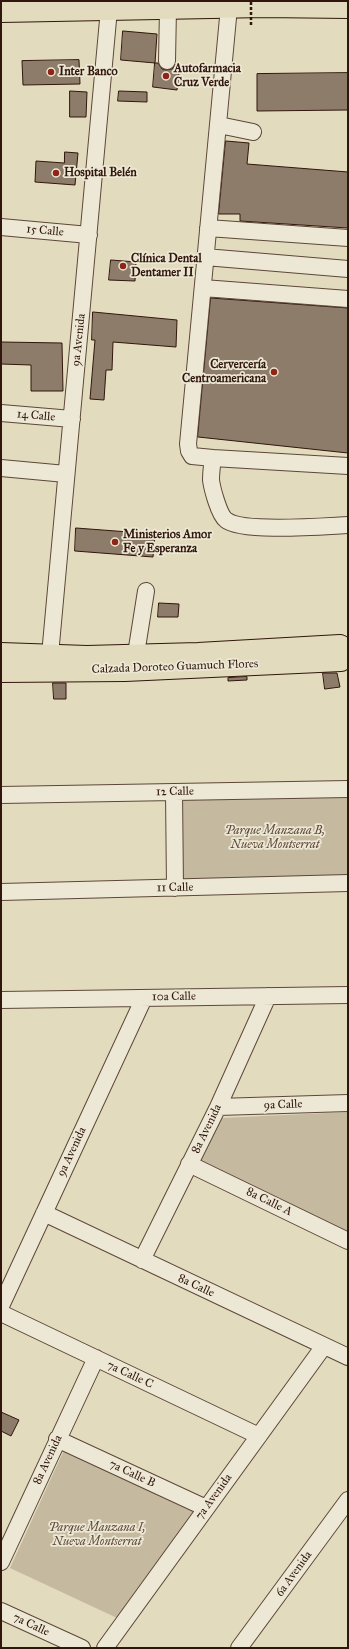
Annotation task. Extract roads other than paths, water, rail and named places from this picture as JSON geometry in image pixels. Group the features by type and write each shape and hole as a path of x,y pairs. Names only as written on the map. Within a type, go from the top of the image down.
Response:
{"highway":[{"path":"1,11 229,7 300,4 348,7"}],"main road":[{"name":"Calzada Doroteo Guamuch Flores","path":"1,672 87,656 198,653 340,645 348,649"},
{"name":"Calzada Doroteo Guamuch Flores","path":"1,653 49,663 125,670 341,660 348,656"}],"street":[{"path":"229,7 188,444 189,451 192,456 212,458 348,466"},
{"path":"167,61 168,8"},
{"name":"9a Avenida","path":"49,663 90,235 109,9"},
{"path":"219,125 253,132"},
{"name":"15 Calle","path":"1,228 90,235"},
{"path":"208,228 348,238"},
{"path":"205,257 348,269"},
{"path":"203,288 348,299"},
{"name":"14 Calle","path":"1,413 72,419"},
{"path":"212,458 211,480 220,510 225,520 239,526 292,528 348,525"},
{"path":"1,468 66,474"},
{"path":"136,654 146,591"},
{"name":"12 Calle","path":"1,795 348,789"},
{"path":"174,792 175,888"},
{"name":"11 Calle","path":"1,892 348,883"},
{"name":"10a Calle","path":"1,1000 348,995"},
{"name":"8a Avenida","path":"142,1260 218,1107 268,996"},
{"name":"9a Avenida","path":"1,1306 144,998"},
{"name":"9a Calle","path":"218,1107 348,1103"},
{"name":"8a Calle A","path":"189,1164 348,1241"},
{"name":"8a Calle","path":"44,1213 348,1358"},
{"name":"7a Calle C","path":"1,1313 259,1436"},
{"name":"7a Avenida","path":"105,1648 324,1346"},
{"name":"8a Avenida","path":"1,1562 96,1358"},
{"name":"7a Calle B","path":"57,1439 206,1508"},
{"name":"6a Avenida","path":"239,1648 348,1500"},
{"name":"7a Calle","path":"1,1611 82,1648"}],"place":[{"name":"Inter Banco","path":"51,72"},
{"name":"Autofarmacia Cruz Verde","path":"166,76"},
{"name":"Hospital Belén","path":"56,173"},
{"name":"Clínica Dental Dentamer II","path":"123,266"},
{"name":"Cervercería Centroamericana","path":"274,372"},
{"name":"Ministerios Amor Fe y Esperanza","path":"115,542"}],"park label":[{"name":"Parque Manzana B, Nueva Montserrat","path":"275,838"},
{"name":"Parque Manzana I, Nueva Montserrat","path":"97,1535"}]}
